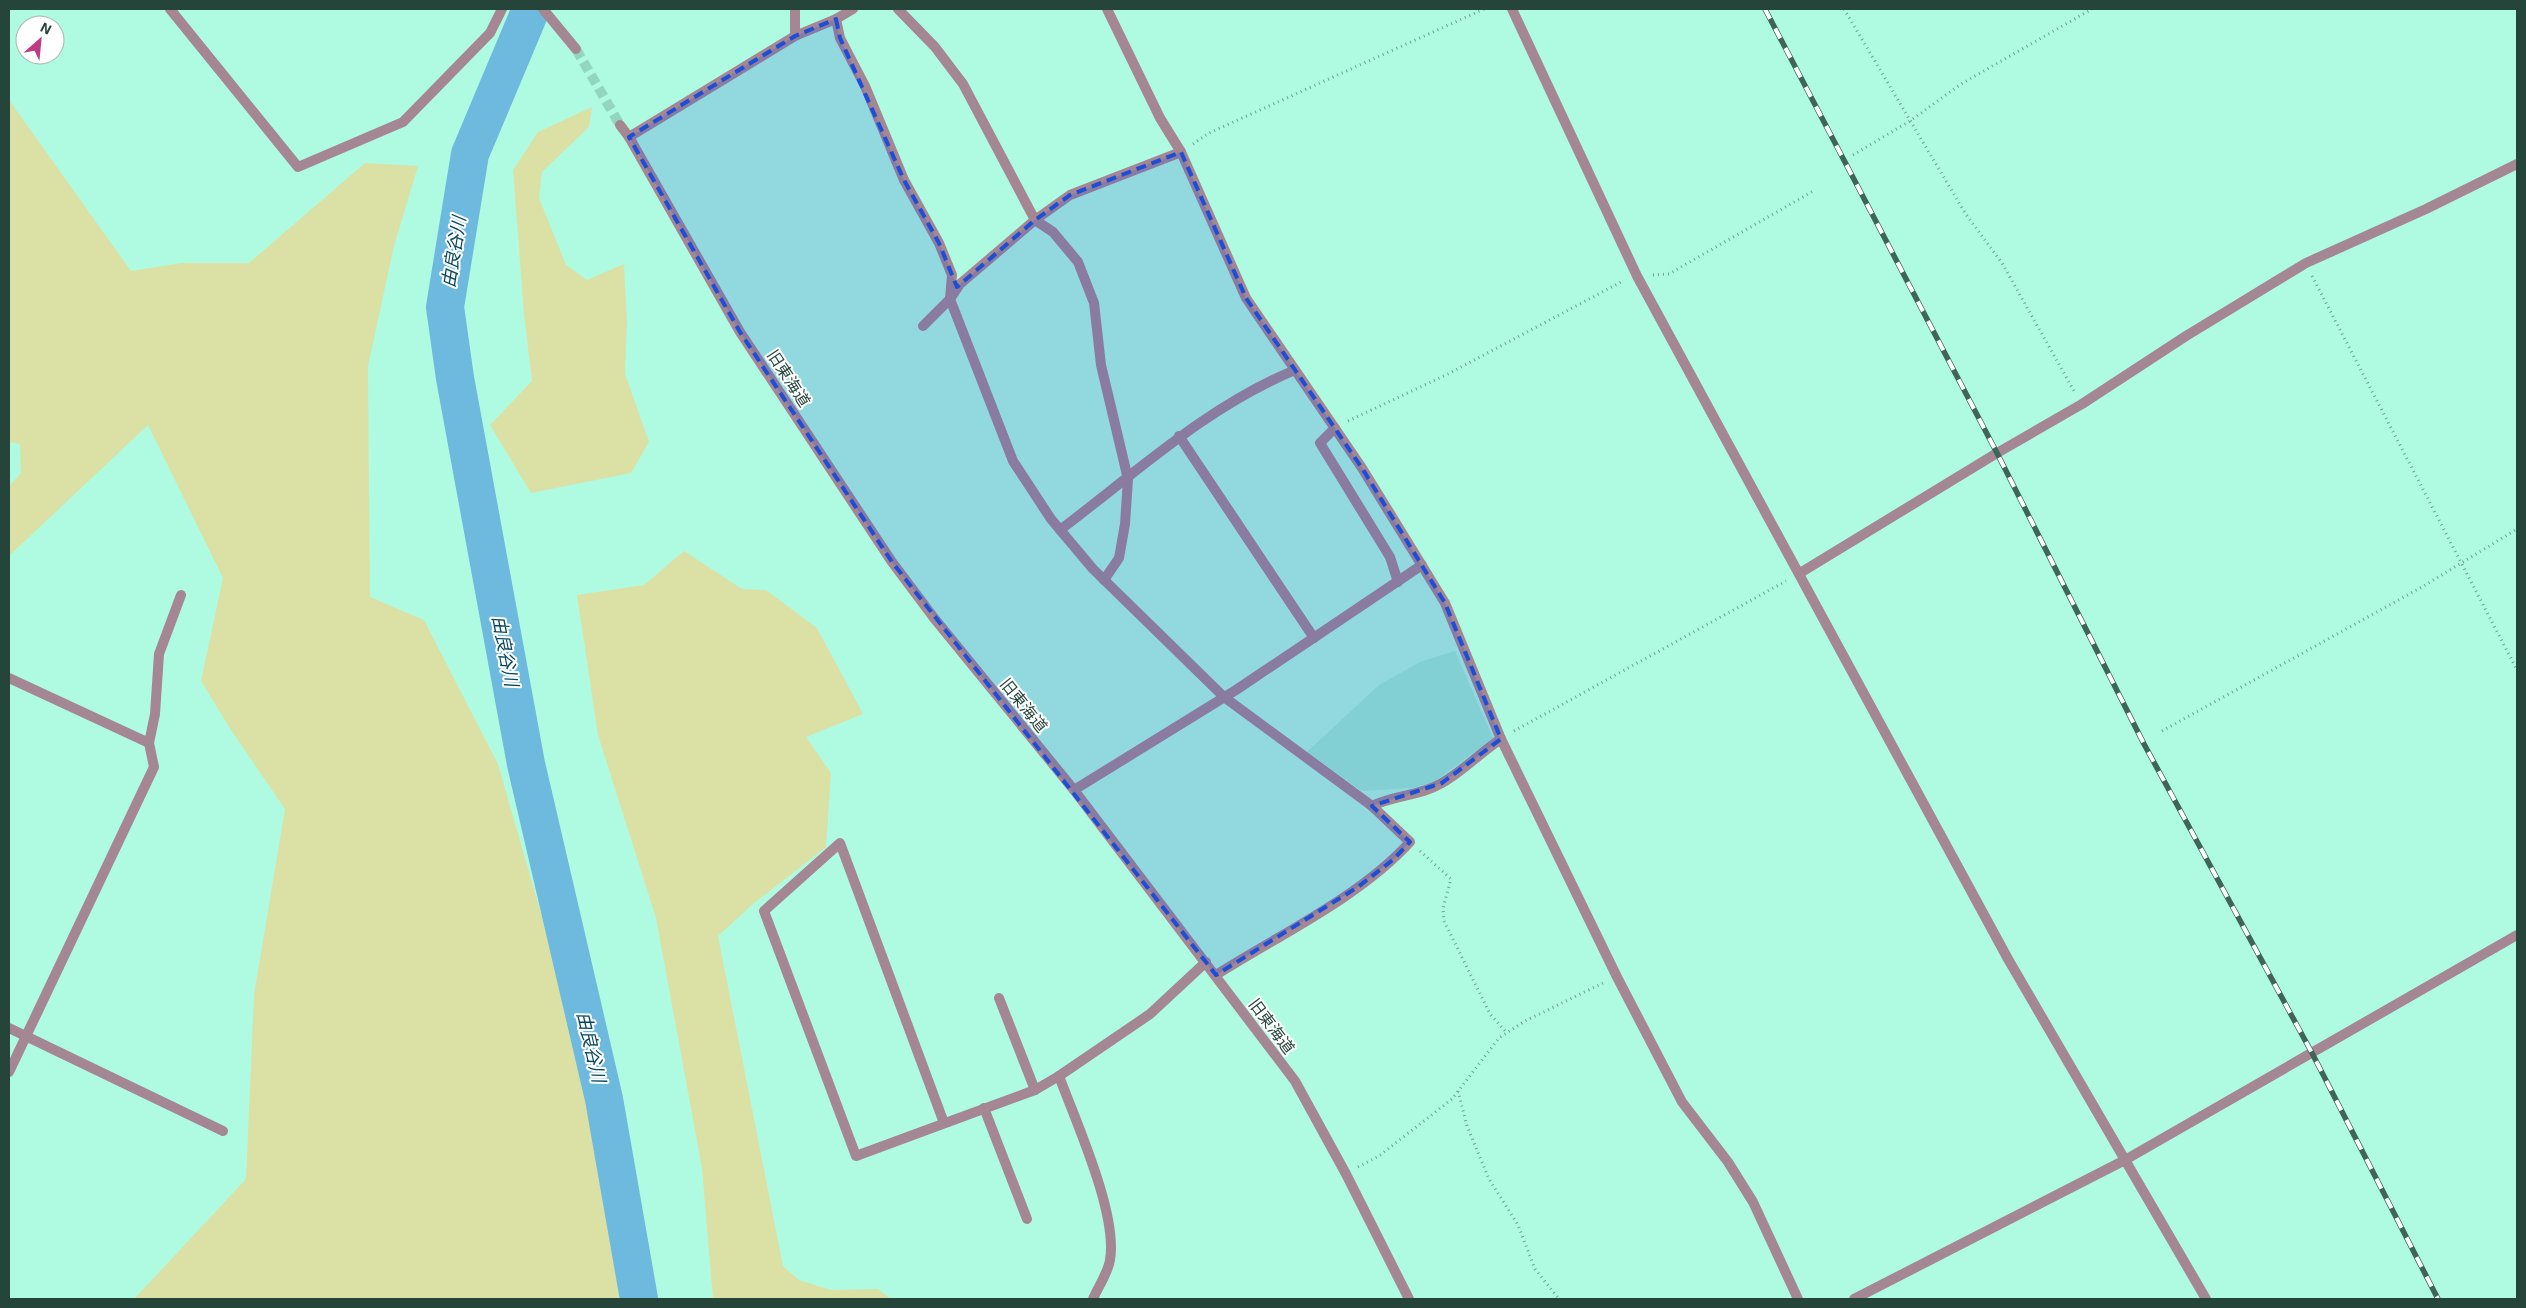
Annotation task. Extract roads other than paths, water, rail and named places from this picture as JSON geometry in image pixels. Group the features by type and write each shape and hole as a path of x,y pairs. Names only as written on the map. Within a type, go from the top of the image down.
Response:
{"street":[{"path":"170,9 298,167 403,122 490,33 502,9"},
{"path":"542,9 576,50"},
{"path":"795,9 795,36"},
{"path":"629,137 795,36 836,19 853,9"},
{"path":"898,9 935,47 963,84 1035,220 1053,232 1078,262 1094,303 1100,365 1128,479 1125,524 1119,558 1104,580"},
{"path":"1108,9 1160,118 1181,152 1246,298 1334,428 1445,603 1501,739 1618,976 1682,1102 1728,1162 1753,1202 1798,1299"},
{"path":"1512,9 1637,276 2008,959 2206,1299"},
{"path":"836,19 840,38 865,86 904,180 939,243 952,275 950,299 1013,461 1060,530 1104,580 1224,697 1372,806 1410,842 1394,859 1358,887 1216,975"},
{"name":"旧東海道","path":"620,125 629,137 740,332 892,562 934,618 1074,790 1295,1081 1346,1174 1410,1299"},
{"path":"923,326 950,299 960,284 1035,220 1070,195 1181,152"},
{"path":"1800,573 1997,453 2082,404 2186,336 2306,263 2426,209 2517,164"},
{"path":"1060,530 1128,479 1179,436 1258,385 1295,370"},
{"path":"1334,428 1320,443 1390,557 1398,582"},
{"path":"1179,436 1314,638"},
{"path":"1074,790 1224,697 1422,565"},
{"path":"9,1072 154,767 149,743 155,714 159,654 181,595"},
{"path":"9,678 149,743"},
{"path":"1372,806 1388,798 1414,795 1442,783 1501,739"},
{"path":"944,1123 840,843 764,911 856,1156 1035,1090 1059,1076 1150,1014 1206,962"},
{"path":"1854,1299 2125,1160 2517,935"},
{"path":"999,998 1035,1090"},
{"path":"9,1028 223,1131"},
{"path":"1059,1076 1106,1206 1110,1228 1110,1261 1093,1299"},
{"path":"984,1108 1027,1219"}],"waterway":[{"name":"由良谷川","path":"531,9 470,154 445,307 455,378 526,764 604,1099 639,1299"}],"tunnel":[{"path":"576,49 620,125"}],"railway":[{"path":"1765,9 1997,453 2144,744 2312,1053 2438,1299"}]}
